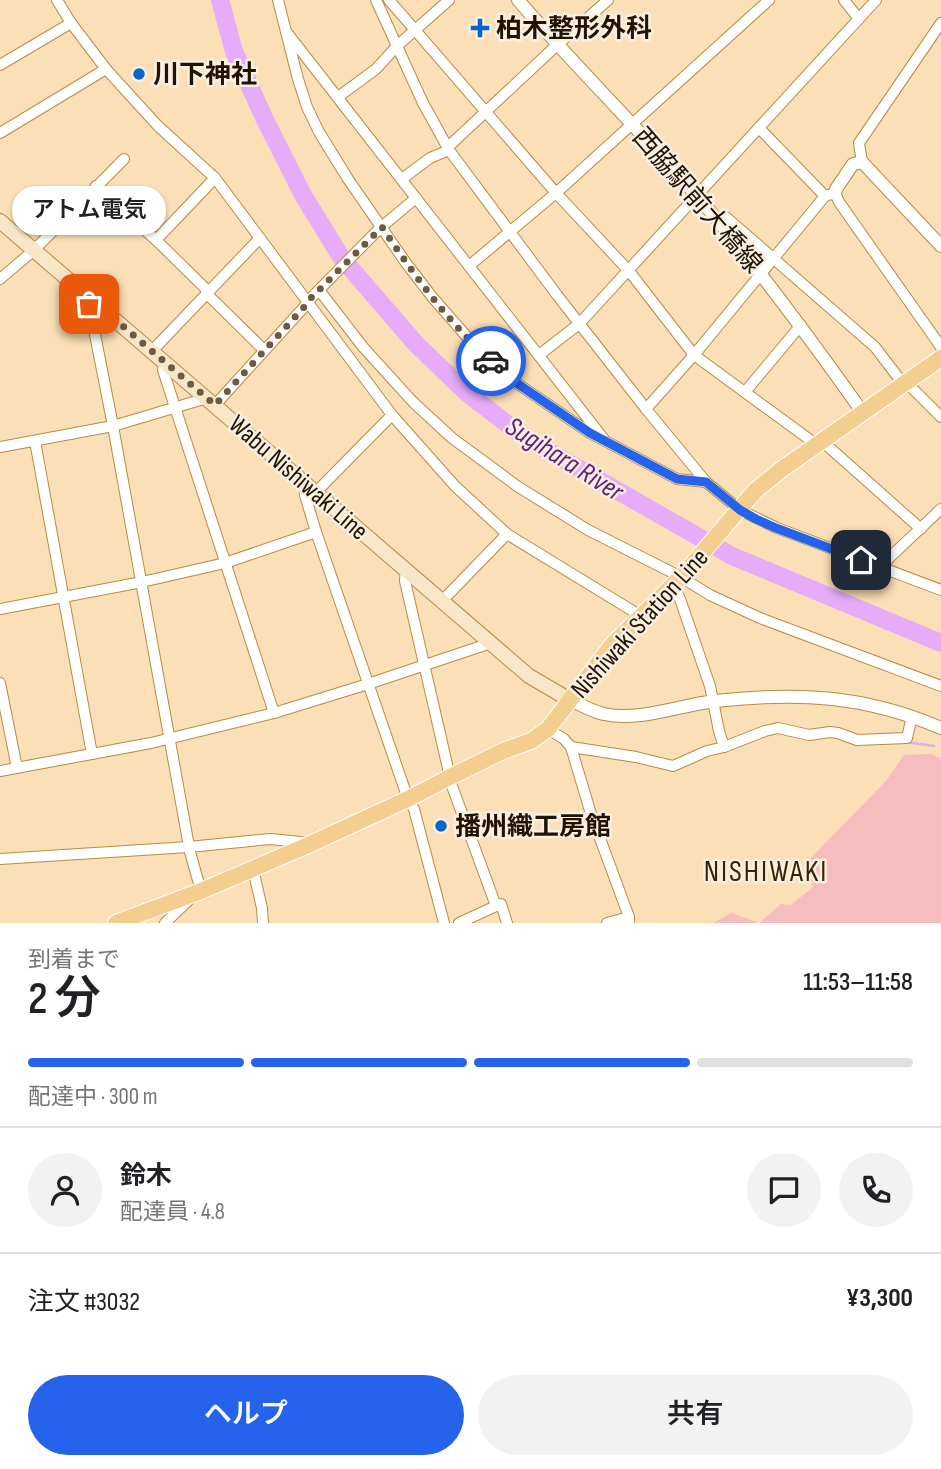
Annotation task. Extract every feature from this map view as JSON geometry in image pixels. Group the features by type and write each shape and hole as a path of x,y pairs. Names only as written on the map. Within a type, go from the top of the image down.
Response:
{"main road":[{"name":"Wabu Nishiwaki Line","path":"0,221 529,676 570,700"},
{"name":"Nishiwaki Station Line","path":"116,923 306,846 503,751 531,741 548,729 612,645 680,578 755,491 782,469 941,358"}],"street":[{"path":"57,0 106,69 158,125 215,178 392,415 455,486 507,534 641,616"},
{"path":"278,0 301,88 319,132 380,228 433,298 475,346 512,380 581,427 677,479 706,482"},
{"path":"376,0 448,148 579,324 706,482 737,513 941,590"},
{"path":"389,0 556,193 629,271 694,355 819,443 921,529"},
{"path":"338,97 376,69 397,46 449,0"},
{"name":"西脇駅前大橋線","path":"518,0 697,196 761,272 863,413"},
{"path":"401,179 448,148 608,0"},
{"path":"468,266 556,193 769,0"},
{"path":"844,0 859,19"},
{"path":"539,355 579,324 876,0"},
{"path":"0,65 71,23"},
{"path":"940,25 859,143 862,162 941,246"},
{"path":"284,29 603,439"},
{"path":"0,133 106,69"},
{"path":"759,128 839,202 941,347"},
{"path":"0,279 33,251 124,159"},
{"path":"646,409 773,258 836,190 853,164 862,162"},
{"path":"156,240 215,178"},
{"path":"96,186 156,240 264,351"},
{"path":"0,447 113,426 175,408 211,401 264,351 380,228 416,198"},
{"path":"715,217 727,218 875,346 906,384 941,417"},
{"path":"152,351 259,239"},
{"path":"320,289 363,347 414,402 452,438 517,486 576,523 710,595 760,618 941,686"},
{"path":"90,298 199,891 165,923"},
{"path":"745,393 802,326"},
{"path":"165,362 163,370 274,713"},
{"path":"392,415 305,495 368,684 408,799 414,809 444,923"},
{"path":"35,441 92,754"},
{"path":"882,568 889,558 941,509"},
{"path":"0,609 225,563 316,532"},
{"path":"442,601 507,534"},
{"path":"406,569 405,581 450,777 496,906"},
{"path":"680,578 680,599 710,686 724,747"},
{"path":"0,771 151,743 274,713 491,643"},
{"path":"0,683 17,768"},
{"path":"570,700 604,714 634,716 712,701 814,696 846,699 912,716 941,728"},
{"path":"571,747 673,766 707,751 778,728 809,735 838,733 857,740 907,738 912,716"},
{"path":"548,729 571,747 591,814 629,920 607,923"},
{"path":"0,859 190,849 270,839 301,842 306,846"},
{"path":"253,869 262,908 262,923"},
{"path":"459,923 501,904 507,923"}],"shaded area":[{"path":"932,754 941,759 941,923 759,923 781,904 791,905 813,887 808,861 886,781 904,755"},
{"path":"732,913 759,923 713,923"}],"waterway":[{"name":"Sugihara River","path":"220,0 234,51 265,120 303,195 341,257 416,344 467,393 527,439 732,556 941,643"},
{"path":"906,742 934,746"}],"way so far":[{"path":"89,304 90,298 215,405 310,299 382,227 433,298 491,361"}],"place":[{"name":"柏木整形外科","path":"480,28"},
{"name":"川下神社","path":"139,74"},
{"name":"アトム電気","path":"89,304"},
{"name":"播州織工房館","path":"441,826"}],"district":[{"name":"NISHIWAKI","path":"766,871"}],"route":[{"path":"491,361 512,380 590,433 677,479 706,482 740,510 756,519 861,560"}]}
